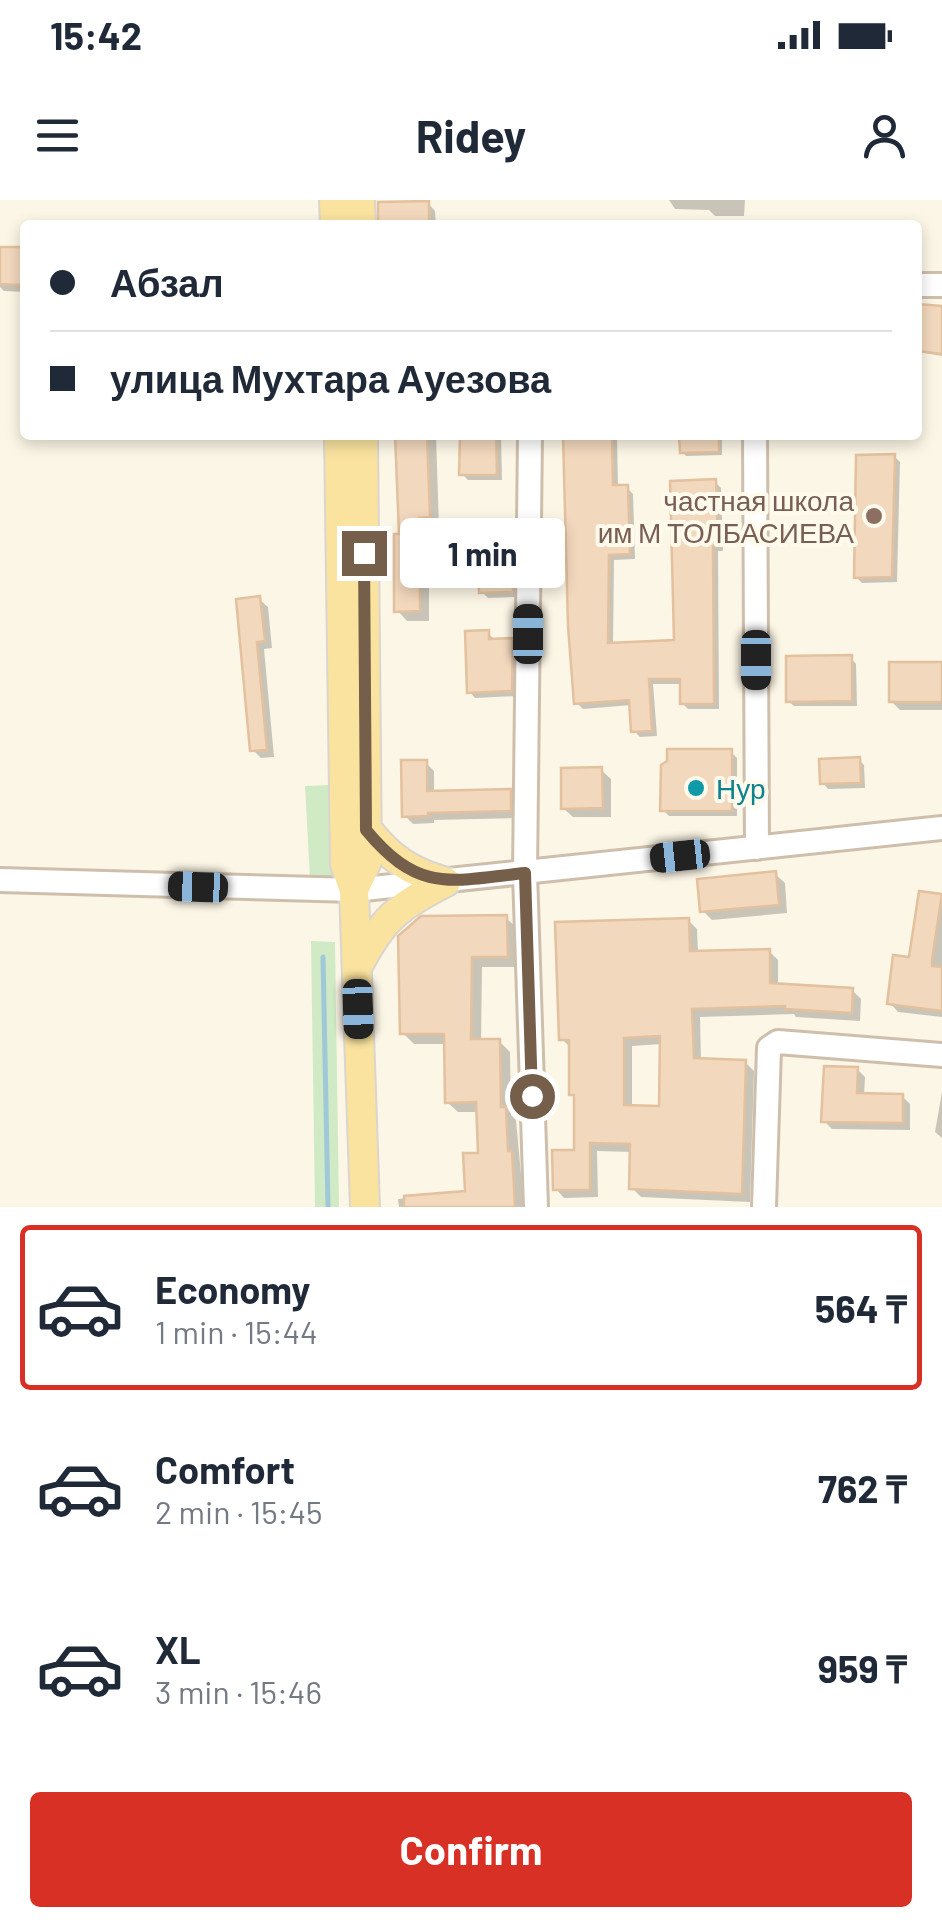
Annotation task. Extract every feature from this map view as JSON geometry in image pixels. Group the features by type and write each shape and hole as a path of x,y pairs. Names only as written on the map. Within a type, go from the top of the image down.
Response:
{"main road":[{"path":"339,440 345,864 354,890 365,1207"},
{"path":"354,890 367,861 363,440"},
{"path":"366,830 398,863 417,874 446,882"},
{"path":"356,969 382,924 411,899 446,882"}],"street":[{"path":"530,440 525,873 536,1207"},
{"path":"755,440 757,848"},
{"path":"0,880 354,890 942,828"},
{"path":"764,1207 769,1048 778,1042 942,1055"}],"green space":[{"path":"328,785 333,877 310,879 305,786"},
{"path":"311,941 335,942 339,1207 315,1207"}],"building":[{"path":"429,201 429,220 378,220 378,202"},
{"path":"0,247 20,247 20,285 0,284"},
{"path":"922,304 942,306 942,354 922,352"},
{"path":"395,440 427,440 430,517 419,518 420,611 394,612 394,534 399,534"},
{"path":"460,440 496,440 497,475 459,475"},
{"path":"563,440 612,440 613,485 628,485 630,554 609,555 608,643 674,640 670,481 716,479 714,704 680,704 680,679 649,679 652,731 631,732 629,700 574,704"},
{"path":"679,440 719,440 719,452 680,453"},
{"name":"частная школа им М ТОЛБАСИЕВА","path":"895,454 892,577 854,578 856,455"},
{"path":"514,529 513,592 479,593 477,530"},
{"path":"260,596 265,641 257,642 267,750 250,751 236,599"},
{"path":"489,630 489,639 513,638 512,691 467,693 465,631"},
{"path":"852,655 852,701 786,702 786,656"},
{"path":"889,662 942,662 942,702 889,702"},
{"name":"Нур","path":"667,749 732,749 732,811 660,811 661,765 667,761"},
{"path":"860,757 861,783 820,784 819,759"},
{"path":"401,760 427,760 427,791 511,789 511,811 402,817"},
{"path":"602,767 603,808 561,809 561,768"},
{"path":"776,871 779,905 700,912 697,879"},
{"path":"919,891 942,894 932,966 942,967 942,1011 887,1004 893,955 909,957"},
{"path":"507,915 508,957 472,957 471,1039 500,1039 501,1107 506,1107 515,1207 404,1207 404,1196 465,1191 463,1153 478,1153 476,1102 445,1103 444,1034 400,1034 398,936 421,916"},
{"path":"689,918 690,951 770,949 770,983 853,988 852,1013 785,1006 692,1009 694,1058 746,1060 742,1194 629,1189 630,1144 590,1143 590,1190 553,1190 552,1150 574,1150 569,1040 559,1040 555,922","holes":["660,1036 659,1106 624,1105 624,1038"]},
{"path":"824,1066 858,1067 857,1093 903,1094 903,1123 821,1122"}],"waterway":[{"path":"323,957 328,1207"}],"place":[{"name":"частная школа им М ТОЛБАСИЕВА","path":"874,516"},
{"name":"Нур","path":"696,788"}],"route":[{"path":"364,553 366,830 398,863 417,874 446,882 525,873 532,1096"}]}
